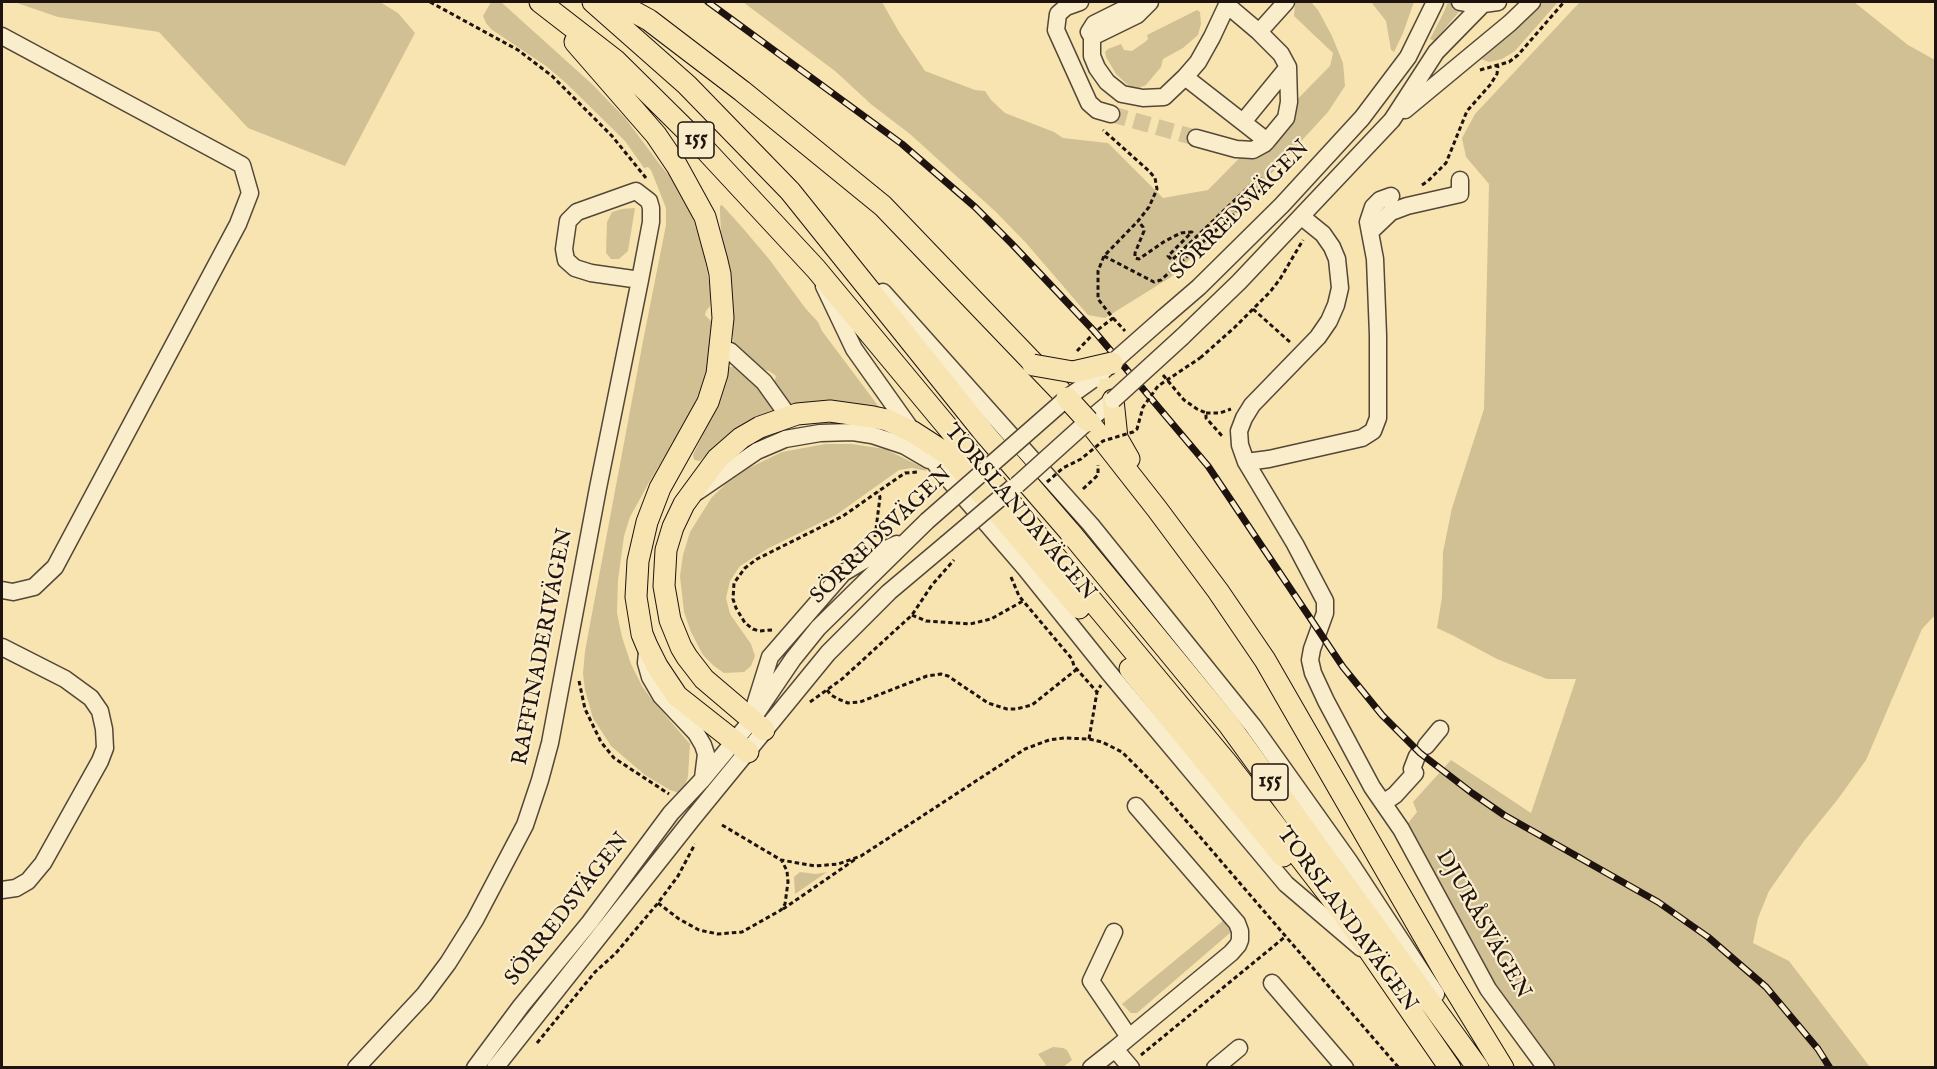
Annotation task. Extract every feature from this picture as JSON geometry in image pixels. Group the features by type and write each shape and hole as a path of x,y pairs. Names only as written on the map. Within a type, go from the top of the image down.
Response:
{"main road":[{"name":"TORSLANDAVÄGEN","path":"540,2 615,60 692,135 816,269 1227,762 1346,917 1450,1068"},
{"path":"540,2 656,135 691,190 705,217 720,274 723,318 717,374 708,402 660,488 647,522 638,561 636,597 642,634 657,666 677,696 741,746"},
{"name":"TORSLANDAVÄGEN","path":"593,2 687,85 790,191 985,434 1069,531 1229,725 1478,1068"},
{"path":"616,2 649,20 733,83 883,206 1088,421 1110,439 1259,651 1448,978 1503,1068"},
{"path":"1034,365 1073,372 1112,363"},
{"path":"1110,439 1113,400"},
{"path":"757,725 704,679 681,647 669,614 664,586 666,550 675,522 689,497 717,459 741,438 760,427 789,417 814,412 850,412 887,420 913,432 955,462 1120,657 1292,868 1346,917"}],"street":[{"path":"1080,2 1066,7 1058,14 1056,30 1089,103 1097,110 1111,114"},
{"path":"1149,2 1137,15 1092,37 1092,56 1097,68 1107,82 1122,94 1143,98 1164,97 1198,62 1227,3 1281,54 1288,67 1289,102 1286,118 1267,141 1253,150 1236,149 1196,138"},
{"path":"1259,32 1286,2"},
{"name":"SÖRREDSVÄGEN","path":"757,725 793,659 818,628 927,521 1199,287 1282,205 1362,118 1408,57 1434,2"},
{"name":"SÖRREDSVÄGEN","path":"1460,2 1471,5 1490,4"},
{"name":"SÖRREDSVÄGEN","path":"1392,120 1532,2"},
{"name":"SÖRREDSVÄGEN","path":"495,1068 757,725 888,592 952,550 1088,421 1308,222 1392,120 1436,52 1490,4"},
{"path":"2,36 242,165 249,193 238,224 55,567 34,587 12,592 2,590"},
{"path":"1243,122 1288,67"},
{"path":"1185,77 1267,141"},
{"path":"1370,232 1390,212 1460,194 1460,180"},
{"name":"RAFFINADERIVÄGEN","path":"356,1068 424,995 448,963 486,899 525,825 540,780 557,712 600,477 651,222 651,208 643,188"},
{"path":"640,280 591,273 575,268 566,260 564,249 568,221 577,212 643,188"},
{"path":"790,191 1085,518 1253,726 1350,861 1484,1068"},
{"path":"1246,462 1362,438 1373,431 1378,418 1378,335 1375,259 1368,222 1373,207 1380,200 1391,196"},
{"name":"DJURÅSVÄGEN","path":"1308,222 1323,234 1337,259 1340,288 1336,305 1318,337 1252,405 1239,431 1240,445 1246,462 1322,592 1325,613 1310,660 1313,673 1346,741 1372,788 1401,829 1488,989 1546,1068"},
{"path":"816,269 854,349 913,432 929,469"},
{"path":"721,348 730,351 764,382 789,417"},
{"path":"689,497 757,451 785,439 820,433 853,432 872,435 905,446 1025,567 1110,674 1286,884 1379,964"},
{"path":"647,645 646,663 661,696 696,733 703,745 706,754 703,779"},
{"path":"2,647 64,679 91,698 100,711 105,748 43,863 28,881 16,888 2,890"},
{"path":"1383,803 1395,795 1440,729"},
{"name":"SÖRREDSVÄGEN","path":"476,1068 521,1006 590,922 672,813 703,779 741,746"},
{"path":"1091,1068 1231,953 1240,940 1237,923 1136,806"},
{"path":"1114,932 1091,981 1129,1037"},
{"path":"1272,983 1345,1068"},
{"path":"1115,1048 1130,1066"},
{"path":"1215,1068 1239,1048"}],"path":[{"path":"430,2 518,50 552,76 612,136 641,170 643,188"},
{"path":"1473,73 1509,62 1518,55 1564,2"},
{"path":"1418,187 1428,181 1446,163 1467,111 1490,85 1497,74 1498,66"},
{"path":"1098,125 1149,171 1155,178 1157,189 1154,199 1138,221 1104,256 1098,271 1098,298 1129,335"},
{"path":"1104,256 1154,282 1161,280 1266,184 1259,177 1172,260 1168,256 1192,232 1181,233 1165,241 1138,259 1134,258 1135,253 1144,231 1138,221"},
{"path":"1046,483 1063,468 1110,439 1137,429 1143,407 1158,386 1200,358 1253,309 1280,279 1302,241 1308,222"},
{"path":"1302,241 1310,244"},
{"path":"1253,309 1287,340"},
{"path":"1102,325 1113,318"},
{"path":"1159,370 1184,400 1197,409 1206,413 1220,413 1233,408"},
{"path":"1206,413 1206,418 1230,445 1240,445"},
{"path":"777,630 759,632 745,623 733,599 734,583 738,575 757,559 843,516 905,473 929,469"},
{"path":"875,538 880,497 878,492"},
{"path":"809,703 842,679 912,615 952,550"},
{"path":"1006,568 1019,596 1072,658 1074,666 1097,692"},
{"path":"912,615 926,621 970,624 991,619 1023,601"},
{"path":"827,690 831,695 848,703 860,702 927,676 941,674 948,676 988,704 1016,710 1032,705 1077,669"},
{"path":"579,677 585,709 601,742 614,758 670,794"},
{"path":"1089,739 1097,692 1104,681"},
{"path":"658,903 689,925 704,932 718,934 742,932 781,910 1026,749 1049,740 1089,739 1113,747 1132,760 1399,1068"},
{"path":"722,825 781,860 815,866 838,864 861,856"},
{"path":"536,1045 595,972 616,953 658,903 678,876 700,838"},
{"path":"781,860 788,882 787,898 781,910"},
{"path":"1130,1066 1286,936"}],"shaded area":[{"path":"14,2 380,2 398,13 415,33 345,166 248,128 159,32 58,17"},
{"path":"491,2 501,2 592,84 625,118 661,166 672,176 690,210 704,251 710,289 710,306 705,315 714,324 709,366 695,406 630,517 624,536 618,580 617,613 631,664 652,700 690,744 688,777 683,790 679,793 645,775 611,746 593,718 583,674 585,651 666,225 666,208 651,170 648,167 644,168 625,141 546,66 491,29 483,16"},
{"path":"743,2 882,2 925,71 975,90 985,91 1005,113 1054,132 1063,138 1108,143 1163,198 1208,190 1330,66 1333,53 1294,16 1295,3 1311,2 1318,10 1343,63 1345,86 1328,112 1212,238 1171,277 1105,318 1088,315 996,212 910,134 872,105 835,71"},
{"path":"1371,2 1414,2 1394,52 1391,50 1386,21"},
{"path":"1448,2 1464,6 1434,41 1430,39"},
{"path":"1543,2 1558,2 1515,51 1502,59 1489,62 1481,59"},
{"path":"1580,2 1854,2 1908,45 1935,60 1935,615 1922,629 1866,760 1769,891 1758,918 1753,943 1789,961 1870,1067 1535,1067 1486,998 1396,838 1417,812 1413,802 1451,760 1531,813 1576,679 1547,679 1497,659 1437,628 1442,597 1443,552 1452,508 1484,409 1489,184 1466,157 1462,138 1475,114"},
{"path":"1197,10 1200,12 1201,24 1198,35 1183,48 1163,59 1161,67 1146,85 1131,88 1116,74 1106,57 1105,52 1108,49 1121,44 1124,50 1132,51 1148,39 1147,35"},
{"path":"722,205 769,259 818,322 822,331 879,407 848,402 829,402 793,407 774,383 776,376 761,369 745,356 733,341 730,274 721,232 720,206"},
{"path":"635,208 628,251 619,259 611,259 606,253 607,222 612,212"},
{"path":"727,367 736,367 755,384 771,402 775,413 734,430 700,461 694,460 693,455 711,418"},
{"path":"825,444 852,444 885,449 927,471 912,468 899,470 836,515 767,549 740,566 730,581 726,598 730,614 751,644 755,656 751,666 744,672 724,673 703,655 684,612 680,576 690,532 712,497 749,468 782,452"},
{"path":"800,872 816,874 827,872 795,894 794,877"},
{"path":"1224,920 1231,932 1137,1013 1131,1013 1122,1004"},
{"path":"1053,1047 1067,1050 1072,1060 1063,1067 1043,1067 1046,1065 1038,1054"}],"tunnel":[{"path":"1111,114 1196,138"}],"railway":[{"path":"708,2 902,144 975,207 1012,244 1095,332 1208,466 1343,667 1382,715 1420,753 1504,815 1658,902 1708,937 1766,987 1818,1049 1830,1068"}]}
